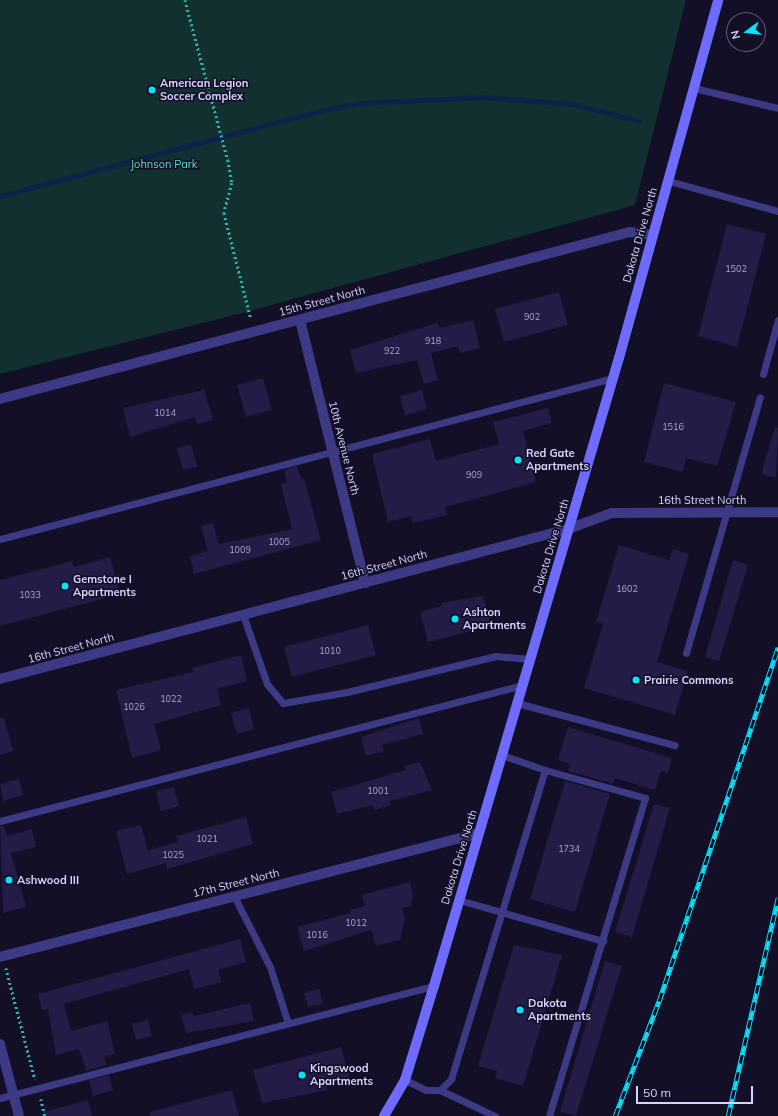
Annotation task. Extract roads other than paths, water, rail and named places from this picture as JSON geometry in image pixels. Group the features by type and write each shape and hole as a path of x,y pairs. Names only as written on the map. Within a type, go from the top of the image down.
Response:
{"street":[{"name":"Dakota Drive North","path":"384,1116 405,1080 434,986 613,378 651,235 668,181 718,0"},
{"name":"15th Street North","path":"0,399 630,232 651,235"},
{"name":"10th Avenue North","path":"300,320 365,582"},
{"name":"16th Street North","path":"0,679 568,529 612,513 727,511 778,512"},
{"name":"17th Street North","path":"1,957 479,833"},
{"path":"0,1044 19,1116"}],"lane":[{"path":"694,88 778,108"},
{"path":"668,181 778,211"},
{"path":"763,374 778,320"},
{"path":"0,539 613,378"},
{"path":"686,654 760,397"},
{"path":"243,615 267,684 283,703 347,692 496,656 530,659"},
{"path":"0,821 522,685"},
{"path":"517,703 674,745"},
{"path":"502,755 545,770 645,798 549,1116"},
{"path":"440,1090 451,1079 545,770"},
{"path":"234,896 270,967 288,1023"},
{"path":"459,900 603,941"},
{"path":"0,1098 434,986"},
{"path":"405,1080 426,1090 440,1090 495,1116"}],"waterway":[{"path":"0,196 320,111 362,103 484,97 573,104 639,121"}],"railway":[{"path":"615,1116 659,1001 778,648"},
{"path":"728,1116 778,898"}],"place":[{"name":"American Legion Soccer Complex","path":"152,90"},
{"name":"Red Gate Apartments","path":"518,460"},
{"name":"Gemstone I Apartments","path":"65,586"},
{"name":"Ashton Apartments","path":"455,619"},
{"name":"Prairie Commons","path":"636,680"},
{"name":"Ashwood III","path":"9,880"},
{"name":"Dakota Apartments","path":"520,1010"},
{"name":"Kingswood Apartments","path":"302,1075"}],"park label":[{"name":"Johnson Park","path":"164,164"}]}
